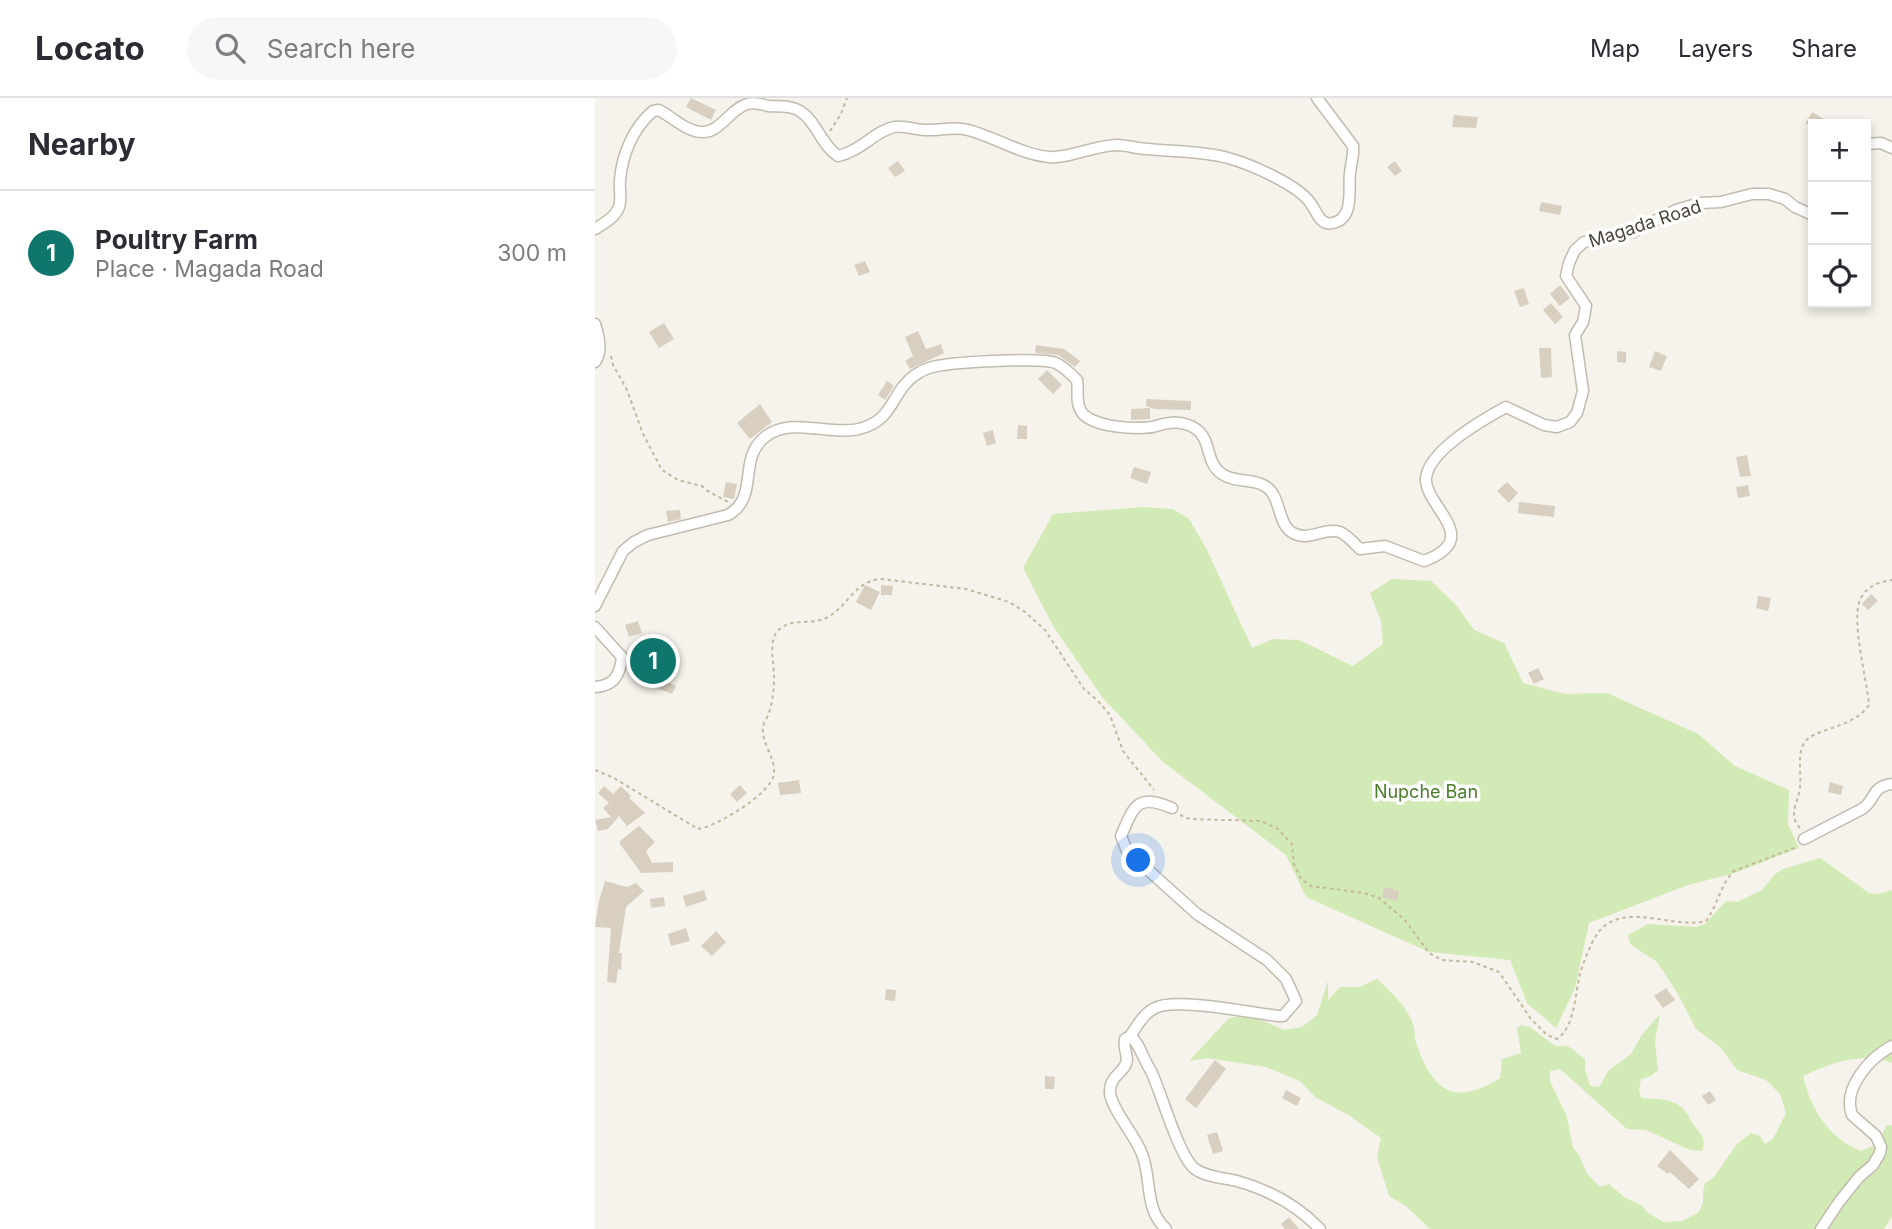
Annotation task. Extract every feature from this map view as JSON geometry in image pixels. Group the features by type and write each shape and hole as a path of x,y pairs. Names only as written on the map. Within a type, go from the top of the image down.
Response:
{"street":[{"path":"595,229 619,209 620,180 627,149 636,130 653,111 659,110 700,133 709,132 719,126 734,111 745,105 758,103 786,106 800,111 828,149 838,156 856,150 895,127 923,130 954,127 1051,157 1118,145 1227,158 1294,188 1310,201 1320,219 1327,224 1336,223 1344,217 1351,192 1353,146 1317,98"},
{"path":"1871,144 1881,143 1892,148"},
{"name":"Magada Road","path":"743,504 749,467 755,450 764,438 777,431 798,427 843,431 860,429 887,414 907,382 927,368 978,361 1043,361 1055,363 1077,380 1078,404 1088,421 1100,425 1142,427 1156,426 1163,422 1180,422 1199,431 1205,439 1210,462 1221,474 1265,486 1274,494 1289,531 1296,535 1309,537 1333,531 1342,533 1360,549 1385,546 1425,561 1438,556 1448,546 1451,536 1446,520 1428,488 1426,477 1439,455 1470,428 1506,407 1534,422 1557,427 1570,422 1577,413 1583,391 1575,335 1583,322 1586,306 1566,276 1575,250 1584,242 1633,232 1677,210 1752,194 1769,194 1785,199 1808,213"},
{"path":"595,324 599,335 599,356 595,362"},
{"path":"595,606 623,551 634,542 648,535 727,515 743,504"},
{"path":"595,627 622,657 621,672 615,679 609,685 595,687"},
{"path":"1804,839 1862,809 1876,789 1892,784"},
{"path":"1165,1229 1153,1213 1143,1156 1111,1096 1113,1078 1127,1060 1123,1045 1125,1040 1153,1008 1165,1003 1283,1016 1296,1000 1286,979 1267,960 1197,914 1127,851 1121,836 1133,809 1141,803 1154,800 1172,808"},
{"path":"1130,1036 1136,1040 1156,1079 1180,1146 1195,1169 1249,1184 1270,1193 1294,1205 1320,1229"},
{"path":"1821,1229 1839,1202 1859,1177 1873,1165 1880,1153 1881,1147 1876,1136 1852,1115 1850,1099 1867,1067 1892,1046"}],"path":[{"path":"822,139 834,126 847,98"},
{"path":"610,352 643,434 662,470 678,480 702,486 727,501 743,504"},
{"path":"595,770 614,778 698,828 709,827 748,803 769,786 774,776 762,728 774,692 775,634 793,622 824,619 840,607 856,588 868,580 881,579 965,589 1009,602 1025,612 1045,630 1084,689 1110,715 1122,751 1154,790"},
{"path":"1172,808 1177,814 1190,819 1271,823 1292,844 1294,864 1301,879 1311,886 1364,893 1379,898 1404,919 1429,953 1442,960 1473,962 1499,972 1531,1019 1547,1035 1557,1039 1570,1019 1580,972 1589,950 1597,934 1607,923 1628,917 1692,923 1706,920 1715,909 1726,878 1734,871 1794,849 1804,839 1804,833 1795,824 1794,815 1794,806 1800,792 1802,747 1810,737 1856,719 1869,705 1859,631 1860,600 1869,588 1878,582 1892,580"}],"green space":[{"name":"Nupche Ban","path":"1143,507 1173,509 1189,519 1206,548 1252,648 1273,639 1299,640 1353,666 1383,644 1381,621 1370,593 1392,579 1431,581 1457,606 1474,630 1504,643 1523,683 1565,694 1607,693 1698,734 1735,766 1789,790 1788,824 1799,848 1735,873 1688,885 1589,923 1575,988 1556,1028 1527,1003 1510,960 1429,952 1306,897 1286,855 1163,762 1102,697 1053,626 1023,568 1053,514"},
{"path":"1820,858 1869,893 1879,894 1892,890 1892,1063 1858,1058 1803,1076 1816,1111 1831,1131 1850,1145 1861,1151 1878,1144 1886,1126 1892,1125 1892,1217 1884,1229 1430,1229 1406,1206 1389,1196 1377,1157 1381,1138 1350,1116 1315,1097 1300,1081 1266,1067 1207,1058 1189,1061 1229,1018 1250,1015 1284,1030 1302,1027 1317,1015 1328,981 1328,1000 1340,987 1359,987 1377,979 1409,1015 1416,1043 1430,1073 1447,1089 1469,1092 1500,1078 1502,1059 1521,1053 1517,1028 1521,1025 1530,1027 1555,1046 1568,1046 1585,1059 1590,1086 1599,1087 1609,1070 1631,1054 1641,1036 1660,1014 1655,1041 1658,1070 1641,1079 1641,1098 1679,1105 1702,1136 1702,1151 1690,1150 1646,1130 1627,1129 1560,1069 1550,1071 1550,1081 1567,1117 1573,1148 1587,1174 1600,1187 1609,1184 1624,1197 1641,1205 1648,1213 1664,1222 1682,1221 1699,1212 1705,1183 1714,1177 1736,1145 1751,1133 1760,1136 1765,1144 1773,1139 1786,1113 1780,1094 1766,1080 1737,1070 1720,1047 1696,1029 1657,962 1630,944 1628,935 1648,924 1697,927 1706,923 1726,901 1737,902 1762,890 1775,874 1783,869"}],"building":[{"path":"691,98 716,110 711,120 686,107"},
{"path":"1812,112 1824,119 1808,119 1808,124 1805,124"},
{"path":"1454,115 1478,117 1476,128 1452,127"},
{"path":"898,161 905,171 895,177 888,168"},
{"path":"1395,161 1402,171 1395,176 1387,167"},
{"path":"1541,202 1562,206 1560,215 1539,211"},
{"path":"865,261 870,272 859,276 854,265"},
{"path":"1560,285 1570,298 1560,306 1550,294"},
{"path":"1524,288 1529,304 1520,307 1514,291"},
{"path":"1551,303 1563,317 1555,324 1543,310"},
{"path":"664,323 674,339 659,348 649,332"},
{"path":"918,331 926,349 941,344 944,353 910,369 905,361 913,356 905,337"},
{"path":"1036,345 1064,349 1080,361 1075,367 1058,355 1035,353"},
{"path":"1539,348 1551,348 1552,377 1541,378"},
{"path":"1617,351 1626,352 1626,363 1617,362"},
{"path":"1655,351 1667,356 1661,371 1649,367"},
{"path":"1047,370 1062,385 1053,394 1038,379"},
{"path":"887,381 894,386 885,400 878,395"},
{"path":"1146,399 1191,401 1191,410 1154,409 1146,406"},
{"path":"760,404 772,422 750,439 737,423"},
{"path":"1150,408 1150,419 1131,420 1131,409"},
{"path":"1018,425 1027,426 1027,439 1017,439"},
{"path":"993,430 996,443 987,446 983,433"},
{"path":"1747,455 1751,476 1740,477 1736,457"},
{"path":"1134,467 1151,472 1147,484 1130,478"},
{"path":"726,482 737,484 734,499 723,497"},
{"path":"1507,482 1518,493 1509,503 1497,491"},
{"path":"1748,485 1750,496 1738,498 1736,487"},
{"path":"1519,502 1555,506 1554,517 1518,513"},
{"path":"680,510 681,519 668,522 666,511"},
{"path":"865,585 880,592 871,610 856,602"},
{"path":"881,585 893,586 892,595 881,595"},
{"path":"1871,594 1878,601 1868,610 1862,604"},
{"path":"1758,596 1771,598 1768,611 1756,608"},
{"path":"638,621 642,633 629,637 625,625"},
{"path":"652,637 666,681 676,686 672,694 654,687 639,641"},
{"path":"1538,668 1544,679 1534,684 1528,673"},
{"path":"799,780 801,793 780,795 778,783"},
{"path":"1830,782 1843,786 1841,795 1828,792"},
{"path":"740,785 747,793 737,802 730,794"},
{"path":"604,786 613,794 621,786 645,813 627,826 619,816 608,829 598,831 595,820 611,817 603,808 609,803 598,793"},
{"path":"639,826 655,842 646,851 652,863 673,862 673,872 641,873 620,844 620,841"},
{"path":"605,881 627,887 636,883 644,891 626,907 619,953 622,953 621,970 618,969 616,983 607,982 611,928 595,927"},
{"path":"1384,887 1399,891 1397,901 1382,897"},
{"path":"704,890 707,900 686,907 683,896"},
{"path":"664,897 665,906 651,908 650,899"},
{"path":"686,928 690,941 671,946 668,934"},
{"path":"716,931 726,942 712,956 701,946"},
{"path":"1666,988 1675,1000 1663,1008 1654,996"},
{"path":"886,989 896,990 895,1001 885,1000"},
{"path":"1215,1060 1226,1069 1196,1108 1185,1099"},
{"path":"1045,1076 1055,1077 1054,1089 1045,1089"},
{"path":"1286,1090 1301,1098 1297,1106 1282,1098"},
{"path":"1710,1091 1716,1100 1708,1105 1702,1096"},
{"path":"1217,1132 1223,1151 1213,1154 1207,1135"},
{"path":"1670,1150 1699,1179 1689,1189 1670,1172 1668,1174 1657,1166"},
{"path":"1289,1217 1299,1229 1285,1229 1281,1224"}],"place":[{"name":"Poultry Farm","path":"653,661"}]}
